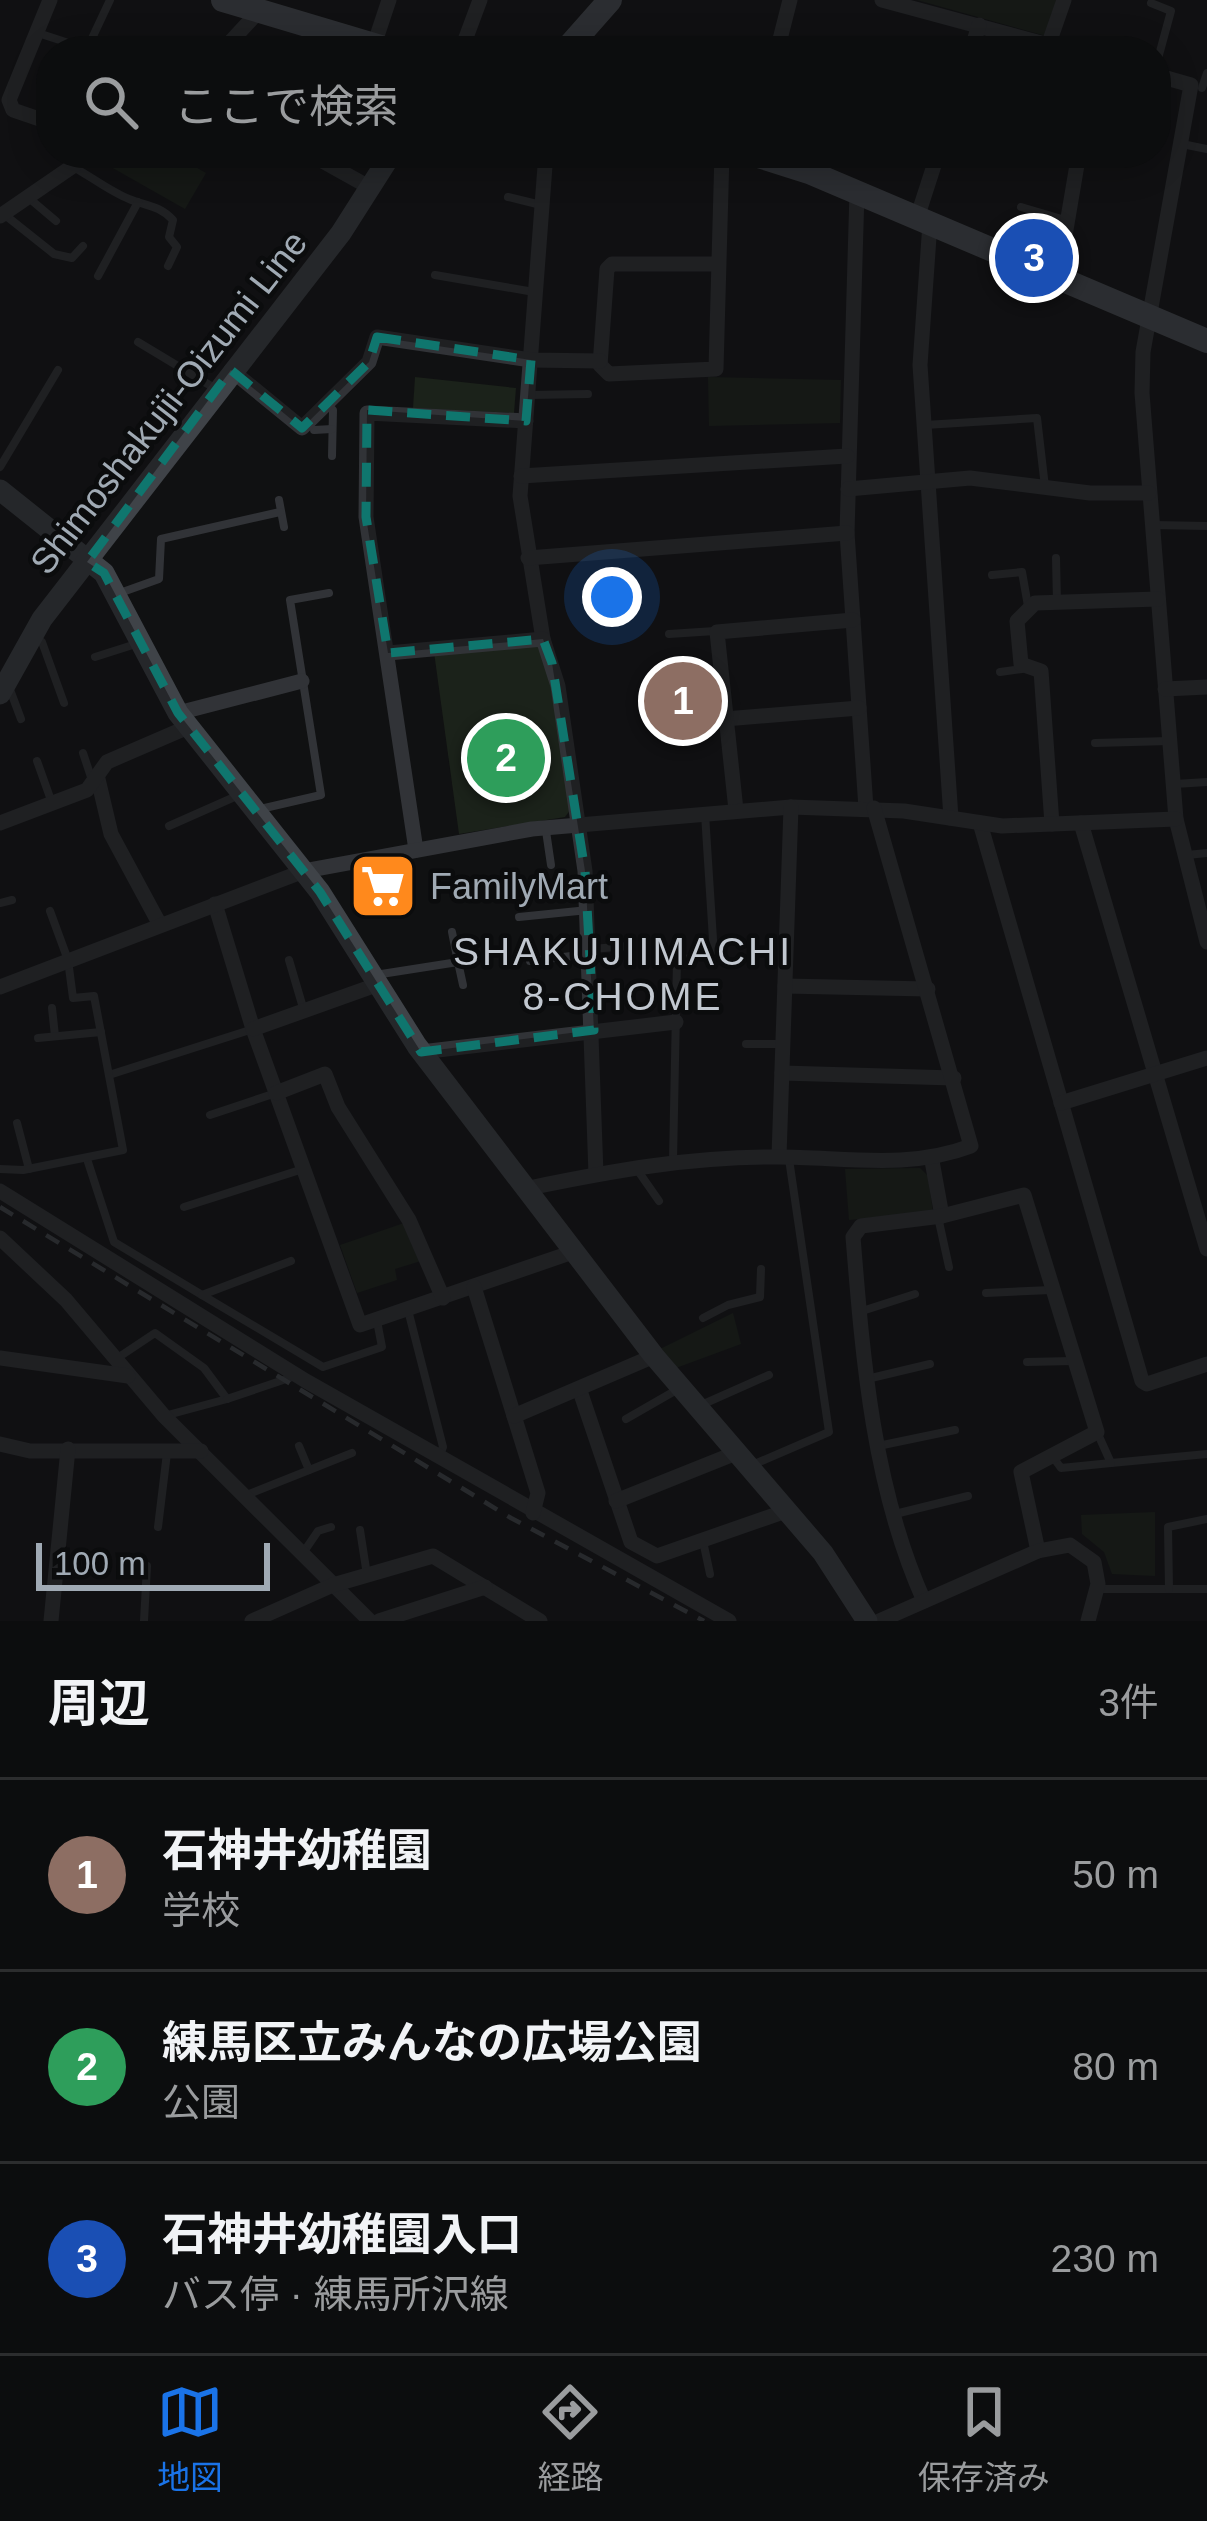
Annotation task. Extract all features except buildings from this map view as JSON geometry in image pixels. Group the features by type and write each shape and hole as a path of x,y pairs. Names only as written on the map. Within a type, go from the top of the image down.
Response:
{"main road":[{"path":"223,0 346,36"},
{"path":"578,36 610,0"},
{"path":"791,168 1058,277 1149,321 1207,341"}],"street":[{"path":"36,117 10,106 50,0"},
{"path":"385,36 389,0"},
{"path":"467,36 480,0"},
{"path":"781,36 790,0"},
{"path":"882,0 1022,36"},
{"path":"1051,36 1064,0"},
{"path":"233,36 255,7"},
{"path":"976,36 979,25"},
{"path":"1171,79 1200,87 1180,144 1149,321 1142,394 1176,819 1207,942"},
{"path":"4,209 73,168"},
{"path":"335,168 369,187"},
{"name":"Shimoshakujii-Oizumi Line","path":"3,688 32,635 231,370 341,233 382,168"},
{"path":"545,168 521,476 528,558 543,639 558,686 579,824 592,951 596,1174"},
{"path":"719,265 612,264 607,269 600,362 609,374 712,373 719,265 722,168"},
{"path":"935,168 923,220 920,365 952,818"},
{"path":"1058,277 1077,168"},
{"path":"529,1188 673,1162 784,1157 932,1161 972,1143 870,808 847,533 856,192"},
{"path":"231,370 302,428 369,362 377,337 531,360 600,362"},
{"path":"416,850 366,517 367,412 526,421"},
{"path":"521,476 847,456"},
{"path":"848,489 970,478 1045,488 1149,493"},
{"path":"0,490 104,573 183,720 304,872 421,1052 654,1356 823,1553 866,1621"},
{"path":"528,558 847,533"},
{"path":"1052,824 1041,671 1023,668 1017,621 1028,606 1158,599"},
{"path":"736,810 717,632 853,620"},
{"path":"388,653 543,639"},
{"path":"0,823 95,782 107,763 183,720 302,681"},
{"path":"1165,689 1207,687"},
{"path":"725,719 859,708"},
{"path":"95,782 111,834 159,923"},
{"path":"784,1157 782,1073 791,807"},
{"path":"0,987 159,923 304,872 545,827 791,807 870,808 980,824 1176,819"},
{"path":"1081,823 1207,1249"},
{"path":"980,824 1142,1381 1148,1384 1207,1364"},
{"path":"215,904 253,1029 360,1325 573,1252"},
{"path":"253,1029 376,980"},
{"path":"785,986 928,989"},
{"path":"421,1052 676,1022"},
{"path":"1061,1103 1207,1058"},
{"path":"782,1073 954,1078"},
{"path":"276,1093 326,1074 338,1107 410,1220 442,1298"},
{"path":"932,1161 940,1216"},
{"path":"0,1191 438,1459 729,1621"},
{"path":"924,1601 895,1514 864,1379 855,1230 1024,1195 1097,1432 1021,1472 1038,1551"},
{"path":"0,1238 66,1300 164,1416 370,1621"},
{"path":"474,1287 538,1493 533,1514"},
{"path":"514,1416 654,1356"},
{"path":"0,1358 128,1376"},
{"path":"301,1378 317,1364"},
{"path":"580,1391 631,1542 657,1556 786,1510"},
{"path":"0,1444 30,1451 201,1451"},
{"path":"51,1621 68,1449"},
{"path":"616,1501 742,1460"},
{"path":"879,1621 1038,1551 1070,1545 1094,1562 1097,1589 1088,1621"},
{"path":"252,1621 333,1585 433,1556 540,1621"},
{"path":"379,1621 484,1587"}],"lane":[{"path":"93,36 110,0"},
{"path":"1151,3 1172,11 1165,36"},
{"path":"37,33 46,36"},
{"path":"1200,87 1207,73"},
{"path":"1180,144 1207,149"},
{"path":"76,168 138,202 146,201 173,220 169,237 178,247 168,266"},
{"path":"508,197 542,205"},
{"path":"29,198 56,220"},
{"path":"98,276 138,202"},
{"path":"1021,207 1069,221"},
{"path":"4,209 60,256 72,258 83,246"},
{"path":"435,275 536,292"},
{"path":"138,343 217,390"},
{"path":"0,466 58,370"},
{"path":"528,395 589,394"},
{"path":"326,403 333,410 332,455"},
{"path":"923,425 1037,418 1045,488"},
{"path":"314,430 332,429"},
{"path":"279,500 284,527"},
{"path":"115,594 160,579 161,539 280,512"},
{"path":"1152,525 1207,526"},
{"path":"1056,558 1057,602"},
{"path":"992,575 1022,572 1028,606"},
{"path":"169,826 248,802 321,795 290,601 328,593"},
{"path":"669,634 717,632"},
{"path":"32,635 42,642 64,703"},
{"path":"95,657 140,643"},
{"path":"1000,672 1023,668"},
{"path":"3,688 21,719"},
{"path":"1095,743 1169,741"},
{"path":"83,753 95,782"},
{"path":"37,761 52,803"},
{"path":"1173,784 1207,782"},
{"path":"673,1162 677,960 714,955 705,812"},
{"path":"545,827 551,865"},
{"path":"1186,855 1207,854"},
{"path":"0,903 12,900"},
{"path":"519,917 588,910"},
{"path":"0,1169 29,1169 123,1150 94,996 74,998 68,960 50,911"},
{"path":"452,932 463,985"},
{"path":"530,961 628,946"},
{"path":"289,960 305,1012"},
{"path":"376,980 458,962"},
{"path":"52,1009 55,1036"},
{"path":"109,1075 253,1029"},
{"path":"38,1038 100,1032"},
{"path":"746,1044 783,1044"},
{"path":"210,1115 276,1093"},
{"path":"16,1123 29,1169"},
{"path":"742,1460 829,1432 784,1157"},
{"path":"87,1159 114,1242 317,1364 323,1367 382,1347 376,1321"},
{"path":"636,1167 659,1201"},
{"path":"184,1207 304,1168"},
{"path":"940,1216 950,1267"},
{"path":"202,1295 291,1261"},
{"path":"703,1318 760,1297 760,1269"},
{"path":"986,1293 1056,1289"},
{"path":"859,1312 915,1294"},
{"path":"408,1310 443,1447 438,1459"},
{"path":"114,1360 155,1333 204,1368 227,1399"},
{"path":"1027,1362 1077,1361"},
{"path":"864,1379 930,1364"},
{"path":"698,1407 707,1398 769,1376"},
{"path":"164,1416 301,1378"},
{"path":"626,1419 681,1388"},
{"path":"878,1446 956,1430"},
{"path":"1097,1432 1112,1462"},
{"path":"299,1446 309,1470"},
{"path":"158,1526 167,1453"},
{"path":"244,1496 352,1453"},
{"path":"1053,1457 1061,1468 1207,1454"},
{"path":"895,1514 968,1496"},
{"path":"1169,1589 1168,1527 1207,1519"},
{"path":"302,1554 318,1532 331,1527"},
{"path":"360,1530 368,1575"},
{"path":"702,1540 710,1574"},
{"path":"144,1621 147,1566"},
{"path":"1097,1589 1207,1588"}],"highlighted area":[{"path":"377,337 531,360 526,421 367,410 366,517 388,653 543,639 552,663 585,871 594,1030 421,1052 320,892 178,713 104,573 87,562 231,370 302,428 369,362"}],"shaded area":[{"path":"917,0 1059,0 1046,36"},
{"path":"113,168 197,168 206,173 185,209"},
{"path":"415,377 516,388 514,413 413,408"},
{"path":"708,377 841,380 840,423 709,426"},
{"path":"536,642 554,687 571,809 565,817 459,834 434,652"},
{"path":"920,1168 928,1176 933,1212 849,1220 845,1169"},
{"path":"404,1223 421,1261 395,1269 397,1280 357,1293 340,1245"},
{"path":"733,1313 741,1344 676,1368 660,1349"},
{"path":"1155,1512 1155,1576 1112,1574 1104,1552 1082,1534 1081,1515"}],"railway":[{"path":"0,1207 511,1518 704,1621"}],"place":[{"name":"石神井幼稚園入口","path":"1034,258"},
{"name":"石神井幼稚園","path":"683,701"},
{"name":"練馬区立みんなの広場公園","path":"506,758"},
{"name":"FamilyMart","path":"383,886"}],"district":[{"name":"SHAKUJIIMACHI 8-CHOME","path":"623,974"}]}
